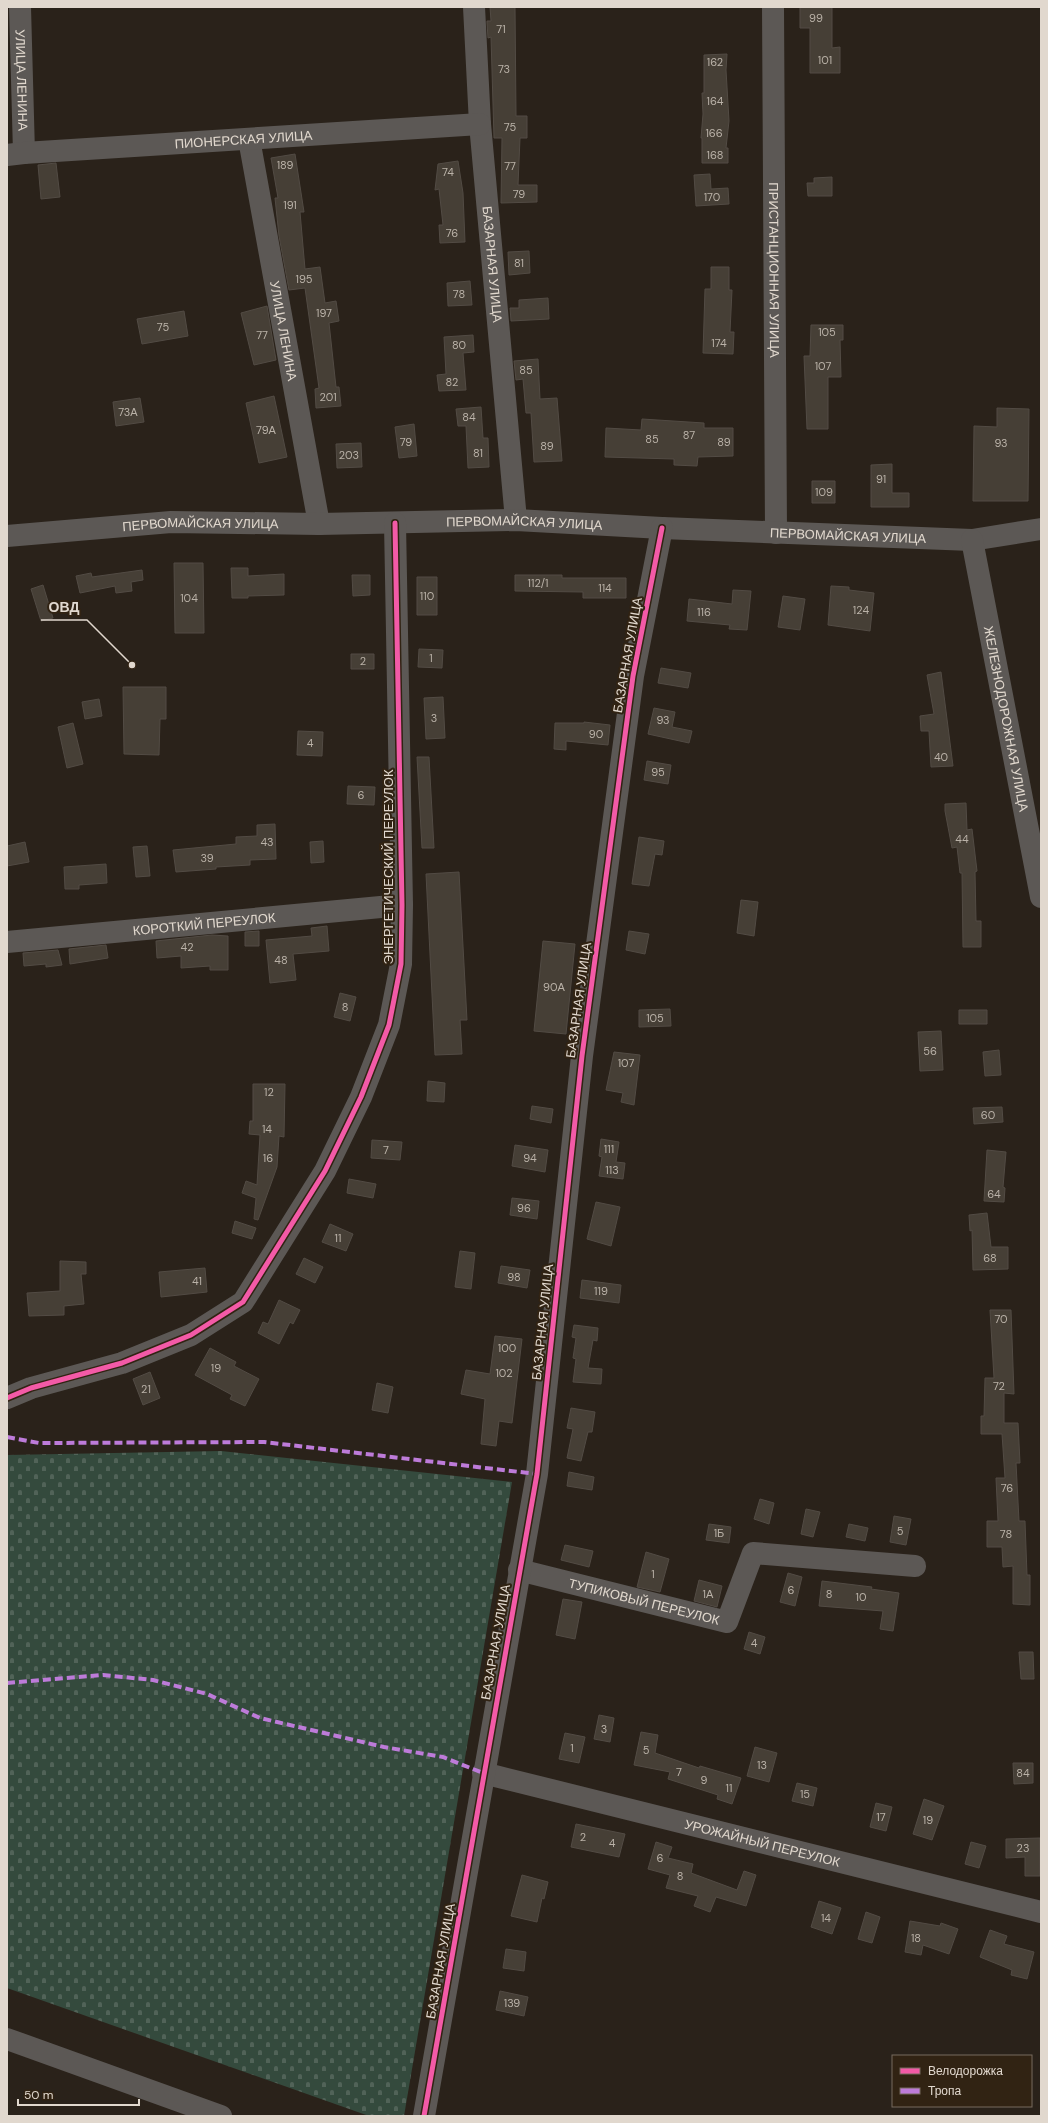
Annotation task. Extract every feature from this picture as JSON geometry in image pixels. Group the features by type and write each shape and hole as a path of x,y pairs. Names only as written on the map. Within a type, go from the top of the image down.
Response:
{"street":[{"name":"УЛИЦА ЛЕНИНА","path":"16,154 20,7"},
{"name":"БАЗАРНАЯ УЛИЦА","path":"474,7 480,124 516,520"},
{"name":"ПРИСТАНЦИОННАЯ УЛИЦА","path":"774,7 776,533"},
{"name":"ПИОНЕРСКАЯ УЛИЦА","path":"16,154 480,124"},
{"name":"УЛИЦА ЛЕНИНА","path":"249,139 319,524"},
{"name":"ПЕРВОМАЙСКАЯ УЛИЦА","path":"7,536 171,522 319,524 516,520 662,528 972,540 1041,529"},
{"name":"ЭНЕРГЕТИЧЕСКИЙ ПЕРЕУЛОК","path":"7,1398 30,1388 122,1363 190,1335 243,1302 325,1171 361,1097 389,1025 401,964 402,905 395,523"},
{"name":"БАЗАРНАЯ УЛИЦА","path":"424,2116 483,1773 537,1474 582,1056 631,692 662,528"},
{"name":"ЖЕЛЕЗНОДОРОЖНАЯ УЛИЦА","path":"972,540 1041,897"},
{"name":"КОРОТКИЙ ПЕРЕУЛОК","path":"7,942 402,905"},
{"name":"ТУПИКОВЫЙ ПЕРЕУЛОК","path":"519,1570 727,1622 753,1553 915,1566"},
{"name":"УРОЖАЙНЫЙ ПЕРЕУЛОК","path":"483,1773 1041,1912"},
{"path":"7,2039 221,2116"}],"green space":[{"path":"221,1451 512,1482 404,2116 369,2116 7,1988 7,1455"}],"building":[{"path":"490,7 515,7 516,116 527,116 527,138 520,138 518,185 537,185 537,202 501,203 502,138 494,138 491,37 488,38 487,23 487,21 491,21"},
{"path":"800,7 832,7 832,48 840,47 840,73 810,73 810,28 800,28"},
{"path":"727,54 726,70 729,121 726,148 728,148 728,163 702,163 701,138 703,114 702,93 704,93 704,55"},
{"path":"295,154 304,212 300,212 305,269 320,267 325,303 336,301 339,321 329,323 336,387 339,387 341,406 316,408 315,389 319,388 305,288 289,290 279,236 275,198 278,198 271,158"},
{"path":"458,161 463,193 465,242 440,243 439,225 443,225 439,189 435,190 438,164"},
{"path":"56,163 60,197 41,199 38,165"},
{"path":"710,174 711,189 728,188 729,204 696,206 694,175"},
{"path":"832,177 832,196 808,196 807,183 814,183 814,178"},
{"path":"529,251 530,273 509,275 508,252"},
{"path":"711,267 729,267 729,290 732,290 730,332 734,332 733,354 703,353 705,289 711,289"},
{"path":"470,281 472,305 448,306 447,283"},
{"path":"548,298 549,319 511,321 510,308 519,308 519,300"},
{"path":"267,306 276,360 254,365 241,313"},
{"path":"184,311 188,336 142,344 137,319"},
{"path":"811,325 843,325 843,340 840,340 841,377 828,377 828,429 807,429 804,356 810,356"},
{"path":"473,335 474,352 463,353 466,390 439,391 437,375 446,374 444,337"},
{"path":"538,359 540,399 557,398 562,461 534,462 531,413 526,413 523,379 516,380 514,361"},
{"path":"274,396 287,457 259,463 246,403"},
{"path":"140,398 144,422 116,426 113,402"},
{"path":"481,407 483,438 488,438 489,467 468,468 466,426 458,426 456,409"},
{"path":"997,408 1029,409 1028,501 973,501 974,426 997,427"},
{"path":"642,419 704,423 704,428 733,428 733,456 698,457 697,466 674,465 674,459 605,457 606,428 641,430"},
{"path":"414,424 417,456 399,458 395,427"},
{"path":"361,443 362,467 337,468 336,444"},
{"path":"892,464 892,493 909,493 909,507 871,507 871,465"},
{"path":"812,481 835,481 835,503 812,503"},
{"path":"174,563 203,563 204,633 175,633"},
{"path":"231,568 248,568 248,576 284,574 284,595 232,598"},
{"path":"142,570 143,580 131,582 132,591 116,593 115,586 80,593 76,576 91,573 92,577"},
{"path":"352,575 370,575 370,595 353,596"},
{"path":"515,575 562,575 562,578 626,578 626,598 583,598 583,592 515,591"},
{"path":"417,577 437,577 437,615 417,615"},
{"path":"43,585 53,618 41,621 31,589"},
{"path":"831,586 849,587 849,590 874,593 870,631 828,625"},
{"path":"733,590 751,591 747,630 729,629 730,625 687,621 689,599 732,604"},
{"path":"783,596 805,599 800,630 778,627"},
{"path":"419,649 443,650 442,668 418,667"},
{"path":"351,654 374,654 374,669 351,669"},
{"path":"661,668 691,673 688,688 658,683"},
{"path":"941,672 953,766 931,767 929,731 921,731 920,716 934,714 927,675"},
{"path":"123,687 166,687 166,719 160,719 159,755 124,754"},
{"path":"443,697 445,738 426,739 424,698"},
{"path":"99,699 102,716 85,719 82,702"},
{"path":"654,708 675,712 672,727 692,731 689,743 648,734"},
{"path":"584,722 610,725 608,745 566,741 566,750 554,749 555,723"},
{"path":"73,723 83,764 67,768 58,727"},
{"path":"298,731 323,732 322,756 297,755"},
{"path":"417,757 429,757 434,848 422,848"},
{"path":"647,761 671,765 668,784 644,780"},
{"path":"348,786 375,787 374,805 347,804"},
{"path":"966,803 967,830 972,829 977,871 975,872 976,921 981,921 981,947 963,947 962,873 960,873 957,847 952,848 945,811 945,804"},
{"path":"275,824 276,859 250,860 250,865 216,867 216,869 176,872 173,850 236,844 236,837 257,836 257,825"},
{"path":"639,837 664,841 662,855 655,854 649,886 632,884"},
{"path":"323,841 324,862 311,863 310,842"},
{"path":"25,842 29,862 7,866 7,846"},
{"path":"147,846 150,876 136,877 133,847"},
{"path":"106,864 107,883 79,885 79,889 65,889 64,867"},
{"path":"459,872 467,1020 460,1020 462,1054 435,1055 426,874"},
{"path":"741,900 758,902 754,936 737,933"},
{"path":"327,926 329,951 293,954 296,980 270,983 266,940 312,936 311,928"},
{"path":"259,931 259,946 245,946 245,932"},
{"path":"629,931 649,934 645,954 626,950"},
{"path":"212,935 228,936 228,970 210,970 210,966 181,968 181,956 157,958 156,941"},
{"path":"543,941 575,944 566,1034 534,1031"},
{"path":"106,945 108,958 70,964 69,949"},
{"path":"58,950 62,965 46,967 46,964 24,966 23,953"},
{"path":"340,993 356,997 350,1021 334,1017"},
{"path":"670,1009 671,1026 639,1027 639,1010"},
{"path":"959,1010 987,1010 987,1024 959,1024"},
{"path":"941,1031 943,1070 920,1071 918,1032"},
{"path":"999,1050 1001,1075 985,1076 983,1052"},
{"path":"614,1052 640,1055 634,1105 621,1102 623,1093 606,1090"},
{"path":"428,1081 445,1083 444,1102 427,1101"},
{"path":"253,1084 285,1084 284,1137 279,1136 277,1167 258,1220 254,1219 256,1198 242,1193 246,1181 257,1185 260,1135 249,1134 250,1121 253,1121"},
{"path":"532,1106 553,1109 551,1123 530,1119"},
{"path":"1002,1107 1003,1122 974,1124 973,1108"},
{"path":"601,1139 619,1142 616,1162 625,1163 623,1179 599,1176 602,1157 599,1156"},
{"path":"372,1140 402,1142 400,1160 371,1158"},
{"path":"515,1145 548,1150 545,1172 512,1166"},
{"path":"987,1150 1006,1152 1003,1187 1005,1188 1004,1202 984,1201"},
{"path":"349,1179 376,1184 373,1198 347,1193"},
{"path":"512,1198 539,1201 537,1219 510,1215"},
{"path":"596,1202 620,1207 611,1246 587,1239"},
{"path":"987,1213 991,1247 1008,1247 1008,1269 973,1270 972,1230 970,1231 969,1215"},
{"path":"235,1221 256,1228 252,1239 232,1233"},
{"path":"330,1224 353,1234 346,1251 322,1242"},
{"path":"460,1251 475,1253 471,1289 455,1287"},
{"path":"304,1258 323,1267 315,1283 296,1274"},
{"path":"60,1261 86,1262 86,1274 81,1274 84,1304 64,1306 64,1315 29,1316 27,1293 60,1291"},
{"path":"501,1266 530,1270 527,1288 498,1283"},
{"path":"205,1268 207,1292 161,1297 159,1272"},
{"path":"582,1280 621,1285 619,1303 580,1298"},
{"path":"279,1300 300,1310 293,1324 290,1322 279,1344 258,1333 263,1322 268,1324"},
{"path":"990,1310 1011,1310 1014,1394 1004,1393 1004,1423 1018,1423 1020,1463 1016,1463 1019,1521 1025,1521 1027,1575 1030,1575 1030,1605 1013,1604 1013,1566 1003,1567 1002,1547 987,1547 987,1521 998,1521 996,1478 1005,1478 1002,1434 981,1434 981,1416 984,1416 985,1378 994,1378"},
{"path":"574,1325 598,1328 597,1341 593,1340 588,1368 602,1369 601,1384 573,1382 576,1359 573,1358 576,1338 572,1337"},
{"path":"495,1336 522,1339 512,1423 499,1421 496,1446 481,1444 485,1399 461,1394 466,1370 490,1374"},
{"path":"210,1348 236,1362 234,1366 259,1379 245,1406 230,1399 232,1395 195,1375"},
{"path":"150,1372 160,1398 143,1405 133,1379"},
{"path":"377,1383 393,1387 388,1413 372,1410"},
{"path":"571,1408 595,1412 592,1432 588,1432 581,1461 567,1458 573,1429 567,1428"},
{"path":"569,1472 594,1477 592,1490 567,1486"},
{"path":"760,1499 774,1503 769,1524 754,1519"},
{"path":"806,1509 820,1512 813,1537 801,1534"},
{"path":"894,1516 911,1519 906,1545 890,1542"},
{"path":"709,1524 731,1527 729,1543 706,1540"},
{"path":"849,1524 868,1528 865,1541 846,1537"},
{"path":"565,1545 593,1551 589,1567 561,1560"},
{"path":"646,1552 669,1559 660,1592 637,1587"},
{"path":"788,1573 802,1577 795,1606 780,1602"},
{"path":"699,1580 722,1586 717,1607 694,1601"},
{"path":"822,1581 872,1587 871,1589 899,1593 893,1631 880,1629 883,1611 819,1606"},
{"path":"563,1599 582,1602 575,1639 556,1635"},
{"path":"749,1632 765,1637 760,1654 744,1649"},
{"path":"1019,1652 1033,1652 1034,1679 1021,1679"},
{"path":"599,1715 614,1718 610,1742 594,1739"},
{"path":"641,1732 658,1735 655,1753 699,1768 700,1766 741,1778 732,1804 717,1799 718,1795 668,1779 670,1772 634,1765"},
{"path":"565,1733 585,1737 579,1763 559,1759"},
{"path":"755,1747 777,1753 769,1782 747,1776"},
{"path":"1013,1763 1033,1763 1033,1783 1014,1784"},
{"path":"797,1783 817,1788 813,1806 792,1801"},
{"path":"924,1799 944,1806 932,1840 913,1834"},
{"path":"876,1803 892,1807 886,1831 870,1827"},
{"path":"576,1824 625,1834 619,1857 571,1847"},
{"path":"1040,1838 1040,1876 1025,1876 1025,1857 1006,1858 1006,1839"},
{"path":"656,1842 672,1847 668,1858 693,1864 691,1873 737,1890 744,1871 756,1875 746,1906 716,1897 710,1912 694,1906 698,1896 666,1888 670,1875 648,1869"},
{"path":"971,1842 986,1846 979,1868 965,1864"},
{"path":"522,1875 548,1882 544,1899 542,1898 537,1922 511,1916"},
{"path":"819,1901 841,1908 832,1934 811,1927"},
{"path":"866,1912 880,1917 872,1943 858,1939"},
{"path":"910,1921 940,1926 941,1923 958,1929 949,1954 923,1945 921,1955 905,1952"},
{"path":"990,1930 1007,1936 1004,1944 1034,1952 1027,1979 1011,1975 1012,1970 980,1957"},
{"path":"506,1949 526,1952 524,1971 503,1968"},
{"path":"500,1991 528,1997 524,2016 496,2010"}],"marked path":[{"path":"7,1437 39,1443 264,1442 537,1474"},
{"path":"7,1683 103,1675 153,1680 207,1694 260,1718 384,1747 443,1757 483,1773"}],"cycle path":[{"path":"7,1398 31,1388 122,1363 191,1335 243,1302 325,1171 361,1097 389,1025 401,964 402,905 395,523"},
{"path":"424,2116 537,1474 582,1056 633,676 662,528"}],"place":[{"name":"ОВД","path":"132,665"}]}
